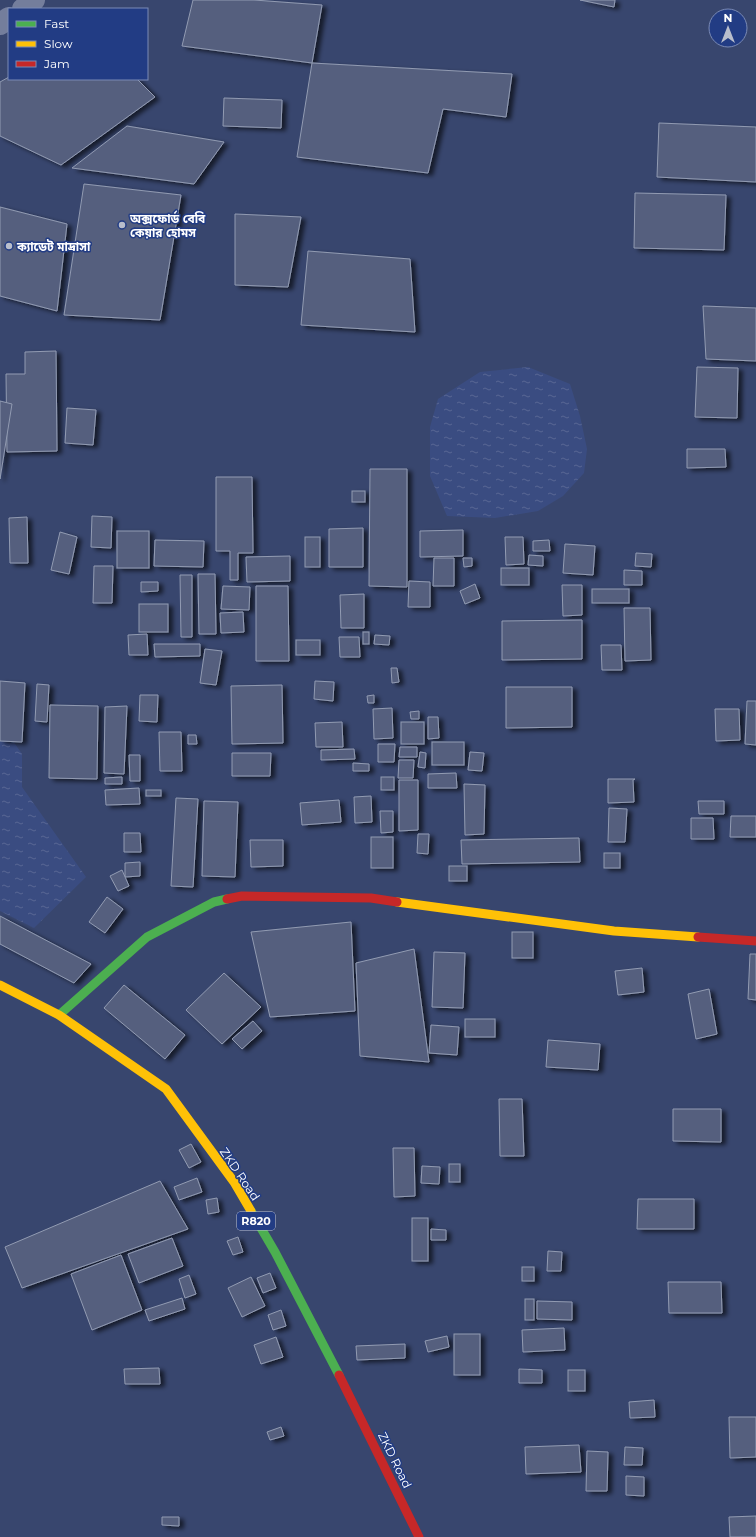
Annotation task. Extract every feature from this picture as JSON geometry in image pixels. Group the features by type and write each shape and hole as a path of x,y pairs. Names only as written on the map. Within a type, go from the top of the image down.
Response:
{"street":[{"path":"24,8 34,0"},
{"path":"59,1015 147,937 214,902 242,896 371,898 614,931 756,941"},
{"name":"ZKD Road","path":"0,985 59,1015 166,1089 234,1182 275,1252 315,1327 419,1537"}],"water":[{"path":"528,367 570,384 580,416 587,449 584,473 563,496 538,511 495,518 447,516 430,476 430,427 438,399 480,372"},
{"path":"0,722 22,754 22,787 86,877 34,928 0,911"}],"building":[{"path":"193,0 254,0 322,5 312,63 182,46"},
{"path":"580,0 615,0 614,7"},
{"path":"312,63 512,74 506,117 443,109 428,173 297,157"},
{"path":"8,78 8,80 138,80 155,97 61,165 0,136 0,82"},
{"path":"224,98 282,100 281,128 223,126"},
{"path":"659,123 756,127 756,182 657,177"},
{"path":"127,126 224,142 194,184 72,168"},
{"path":"84,184 181,195 160,320 64,315"},
{"path":"635,193 726,195 724,250 634,248"},
{"path":"0,207 67,224 57,311 0,296"},
{"path":"235,214 301,217 288,287 235,285"},
{"path":"308,251 410,259 415,332 301,325"},
{"path":"703,306 756,308 756,361 706,359"},
{"path":"56,351 57,451 7,452 6,374 25,374 25,352"},
{"path":"697,367 738,368 737,418 695,417"},
{"path":"0,401 12,404 0,479"},
{"path":"67,408 96,410 93,445 65,443"},
{"path":"687,449 725,449 726,467 687,468"},
{"path":"370,469 407,469 407,587 369,586"},
{"path":"216,477 252,477 253,553 238,553 238,580 230,580 230,551 216,551"},
{"path":"352,491 365,491 365,502 352,502"},
{"path":"92,516 112,517 111,548 91,547"},
{"path":"27,517 28,563 10,563 9,518"},
{"path":"363,528 363,567 329,567 329,529"},
{"path":"463,530 463,556 420,557 420,531"},
{"path":"117,531 149,531 149,568 117,568"},
{"path":"60,532 77,537 69,574 51,570"},
{"path":"305,537 320,537 320,567 305,567"},
{"path":"505,537 523,537 524,564 506,565"},
{"path":"155,540 204,541 203,567 154,566"},
{"path":"549,540 550,551 533,551 533,541"},
{"path":"565,544 595,546 593,575 563,573"},
{"path":"636,553 652,554 651,567 635,566"},
{"path":"529,555 543,556 543,566 528,565"},
{"path":"290,556 290,581 247,582 246,557"},
{"path":"434,558 454,558 454,586 433,586"},
{"path":"463,558 472,558 472,566 464,567"},
{"path":"94,566 113,566 112,603 93,603"},
{"path":"501,568 529,568 529,585 501,585"},
{"path":"624,570 642,571 642,585 624,585"},
{"path":"198,574 215,574 216,634 199,634"},
{"path":"180,575 192,575 192,637 181,637"},
{"path":"409,581 430,582 430,607 408,607"},
{"path":"141,582 158,582 158,591 141,592"},
{"path":"475,584 480,598 465,604 460,591"},
{"path":"562,585 582,585 582,615 563,616"},
{"path":"223,586 250,587 249,610 221,609"},
{"path":"256,586 288,586 289,661 256,661"},
{"path":"592,589 629,589 629,603 592,603"},
{"path":"364,594 364,628 341,628 340,595"},
{"path":"139,604 168,604 168,632 139,632"},
{"path":"624,608 650,608 651,660 625,661"},
{"path":"243,612 244,632 221,633 220,613"},
{"path":"582,620 582,659 502,660 502,621"},
{"path":"363,632 369,632 369,644 363,644"},
{"path":"147,634 148,655 129,655 128,635"},
{"path":"375,635 390,636 389,645 374,644"},
{"path":"339,637 359,637 360,657 340,657"},
{"path":"296,640 320,640 320,655 296,655"},
{"path":"154,644 200,644 200,656 155,657"},
{"path":"601,645 621,645 622,670 602,670"},
{"path":"205,649 222,651 216,685 200,683"},
{"path":"391,668 397,668 399,682 392,683"},
{"path":"0,681 25,683 22,742 0,741"},
{"path":"315,681 334,682 333,701 314,699"},
{"path":"37,684 49,685 47,722 35,721"},
{"path":"282,685 283,743 232,744 231,686"},
{"path":"506,687 572,687 572,727 506,728"},
{"path":"140,695 158,695 157,722 139,721"},
{"path":"374,695 374,703 368,703 367,696"},
{"path":"747,701 756,701 756,745 745,744"},
{"path":"50,705 98,706 97,779 49,778"},
{"path":"127,706 124,774 104,773 105,707"},
{"path":"392,708 393,738 374,739 373,709"},
{"path":"715,709 739,709 740,740 716,741"},
{"path":"419,711 419,719 411,719 410,712"},
{"path":"428,717 438,717 439,738 428,739"},
{"path":"342,722 343,747 316,747 315,723"},
{"path":"401,722 424,722 424,744 401,744"},
{"path":"159,732 181,732 182,771 160,771"},
{"path":"188,735 196,735 197,744 188,744"},
{"path":"432,742 464,742 464,765 432,765"},
{"path":"378,744 395,744 394,762 378,762"},
{"path":"400,747 417,747 417,757 399,757"},
{"path":"354,749 355,759 321,760 321,750"},
{"path":"420,752 426,753 425,768 418,767"},
{"path":"470,752 484,753 482,771 468,770"},
{"path":"232,753 271,753 270,776 232,776"},
{"path":"129,755 140,755 140,781 130,781"},
{"path":"399,760 414,760 413,778 398,778"},
{"path":"353,763 369,764 369,771 353,771"},
{"path":"456,773 457,788 428,788 428,774"},
{"path":"122,777 122,784 105,784 105,778"},
{"path":"381,777 394,777 394,790 381,790"},
{"path":"608,779 635,779 633,780 634,802 608,803"},
{"path":"399,780 418,780 418,830 399,831"},
{"path":"464,784 485,785 484,834 465,835"},
{"path":"139,788 140,804 106,805 105,790"},
{"path":"146,790 161,790 161,796 146,796"},
{"path":"371,796 372,822 355,823 354,797"},
{"path":"176,798 198,799 193,887 171,886"},
{"path":"339,800 341,822 302,825 300,803"},
{"path":"204,801 238,802 235,877 202,876"},
{"path":"698,801 724,801 724,814 699,814"},
{"path":"609,808 627,809 625,842 608,842"},
{"path":"380,811 393,811 393,832 381,833"},
{"path":"731,816 756,816 756,837 730,837"},
{"path":"691,818 713,818 714,839 691,839"},
{"path":"124,833 140,833 141,852 124,852"},
{"path":"418,834 429,834 428,854 417,853"},
{"path":"371,837 393,837 393,868 371,868"},
{"path":"579,838 580,862 462,864 461,840"},
{"path":"250,840 283,840 283,866 251,867"},
{"path":"604,853 620,853 620,868 604,868"},
{"path":"140,862 140,876 125,877 125,863"},
{"path":"449,866 467,866 467,881 449,881"},
{"path":"122,870 129,886 118,891 110,876"},
{"path":"107,897 123,909 105,933 89,922"},
{"path":"0,916 91,964 74,983 0,944"},
{"path":"351,922 355,1011 270,1017 251,932"},
{"path":"512,932 533,932 533,958 512,958"},
{"path":"414,949 429,1062 360,1056 356,963"},
{"path":"434,952 465,953 463,1008 432,1007"},
{"path":"750,954 756,954 756,1000 748,999"},
{"path":"642,968 644,992 618,995 615,971"},
{"path":"224,973 261,1007 222,1044 186,1010"},
{"path":"124,985 185,1035 165,1059 104,1008"},
{"path":"709,989 717,1034 696,1039 688,994"},
{"path":"465,1019 495,1019 495,1037 465,1037"},
{"path":"253,1021 262,1031 242,1049 232,1039"},
{"path":"431,1025 459,1027 457,1055 429,1053"},
{"path":"548,1040 600,1044 598,1070 546,1067"},
{"path":"499,1099 522,1099 524,1156 500,1156"},
{"path":"673,1109 721,1109 721,1142 673,1141"},
{"path":"191,1144 201,1162 189,1168 179,1150"},
{"path":"393,1148 414,1148 415,1196 394,1197"},
{"path":"449,1164 460,1164 460,1182 449,1182"},
{"path":"422,1166 440,1167 439,1184 421,1183"},
{"path":"197,1178 202,1192 179,1200 174,1187"},
{"path":"160,1181 188,1229 22,1288 5,1247"},
{"path":"217,1198 219,1212 208,1214 206,1200"},
{"path":"638,1199 694,1199 694,1229 637,1229"},
{"path":"412,1218 428,1218 428,1261 412,1261"},
{"path":"431,1229 446,1230 446,1240 431,1240"},
{"path":"238,1237 243,1252 233,1255 227,1241"},
{"path":"172,1238 183,1266 139,1283 128,1254"},
{"path":"548,1251 562,1252 561,1271 547,1271"},
{"path":"121,1255 142,1310 92,1330 71,1274"},
{"path":"522,1267 534,1267 534,1281 522,1281"},
{"path":"270,1273 276,1288 263,1293 257,1278"},
{"path":"189,1275 196,1294 185,1298 179,1279"},
{"path":"251,1277 265,1306 242,1317 228,1288"},
{"path":"668,1282 721,1282 722,1313 669,1313"},
{"path":"182,1298 185,1309 149,1321 145,1310"},
{"path":"525,1299 534,1299 534,1320 525,1320"},
{"path":"537,1301 572,1302 572,1320 537,1319"},
{"path":"281,1310 286,1326 273,1330 268,1315"},
{"path":"564,1328 565,1350 523,1352 522,1330"},
{"path":"454,1334 480,1334 480,1375 454,1375"},
{"path":"447,1336 449,1347 428,1352 425,1341"},
{"path":"276,1337 283,1357 261,1364 254,1345"},
{"path":"405,1344 405,1358 357,1360 356,1346"},
{"path":"159,1368 160,1384 125,1384 124,1369"},
{"path":"519,1369 542,1370 542,1383 519,1383"},
{"path":"568,1370 585,1370 585,1391 568,1391"},
{"path":"654,1400 655,1417 630,1418 629,1402"},
{"path":"729,1417 756,1417 756,1457 730,1458"},
{"path":"281,1427 284,1436 270,1440 267,1432"},
{"path":"579,1445 581,1472 526,1474 525,1447"},
{"path":"625,1447 643,1448 642,1465 624,1465"},
{"path":"587,1451 608,1452 607,1491 586,1491"},
{"path":"626,1476 644,1477 644,1496 626,1495"},
{"path":"756,1516 756,1537 730,1537 729,1517"},
{"path":"162,1517 179,1517 179,1526 162,1525"}],"traffic: fast":[{"path":"59,1015 147,937 214,902 227,899"},
{"path":"251,1211 275,1252 339,1375"}],"traffic: slow":[{"path":"397,902 614,931 698,937"},
{"path":"0,985 59,1015 166,1089 234,1182 251,1211"}],"traffic: jam":[{"path":"227,899 242,896 371,898 397,902"},
{"path":"698,937 756,941"},
{"path":"339,1375 419,1537"}],"place":[{"name":"অক্সফোর্ড বেবি কেয়ার হোমস","path":"122,225"},
{"name":"ক্যাডেট মাদ্রাসা","path":"9,246"}]}
